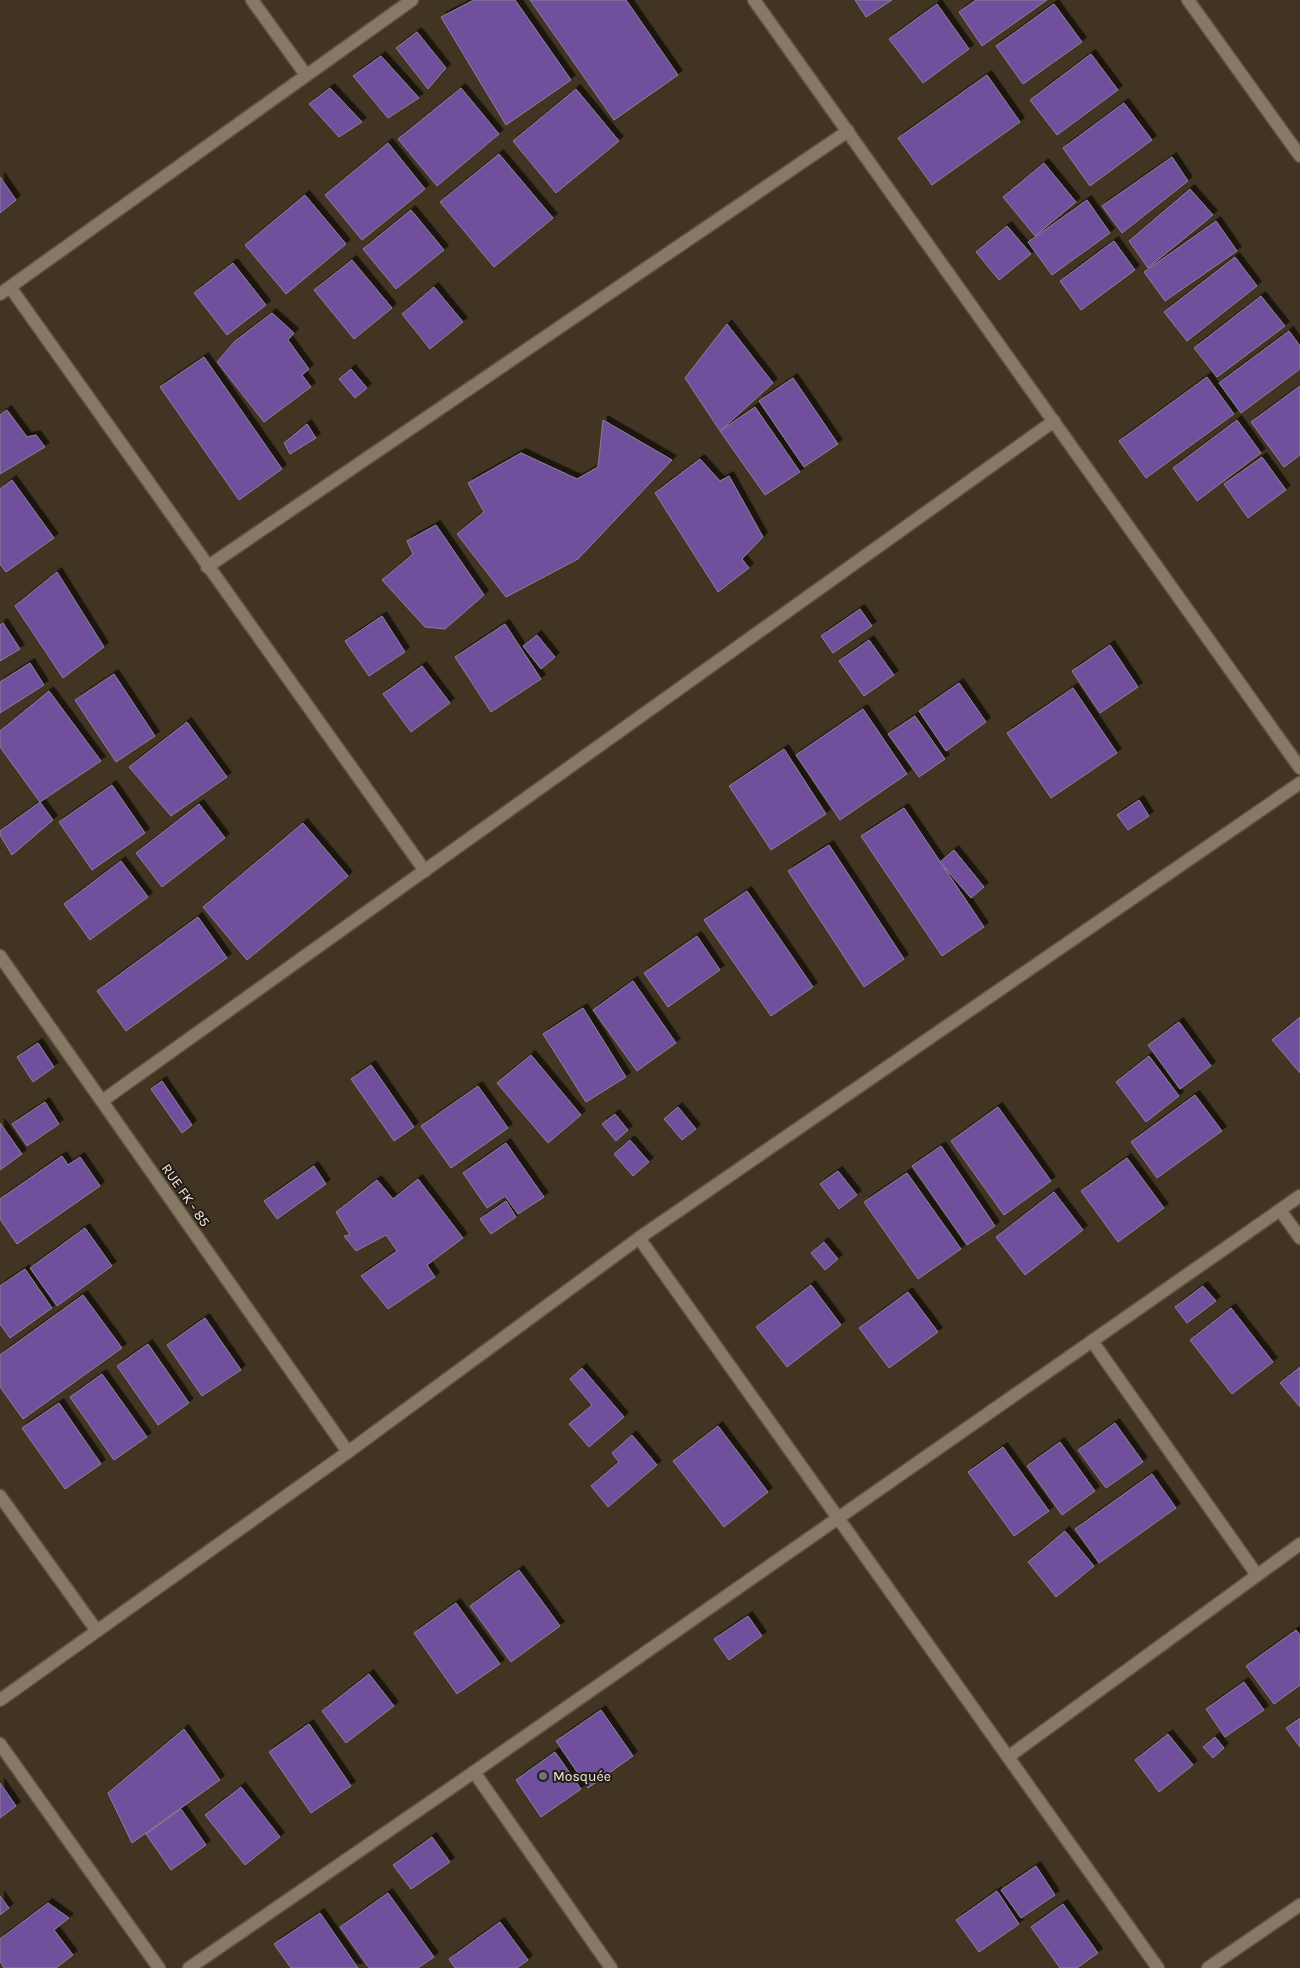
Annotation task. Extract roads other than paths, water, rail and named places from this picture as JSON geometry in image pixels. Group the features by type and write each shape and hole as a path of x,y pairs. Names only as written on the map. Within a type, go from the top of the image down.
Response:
{"street":[{"path":"252,0 306,75"},
{"path":"412,0 5,290 425,871"},
{"path":"754,0 1300,768"},
{"path":"1188,0 1300,156"},
{"path":"207,567 848,131"},
{"path":"102,1101 1054,421"},
{"path":"0,1700 348,1452 639,1238 1300,783"},
{"name":"RUE FK - 85","path":"0,956 348,1452"},
{"path":"189,1968 474,1772 1300,1196"},
{"path":"1280,1210 1300,1238"},
{"path":"639,1238 1158,1968"},
{"path":"1092,1341 1257,1574"},
{"path":"0,1496 97,1632"},
{"path":"1008,1757 1300,1544"},
{"path":"0,1744 159,1968"},
{"path":"474,1772 611,1968"},
{"path":"1208,1968 1300,1904"}],"place":[{"name":"Mosquée","path":"543,1776"}]}
